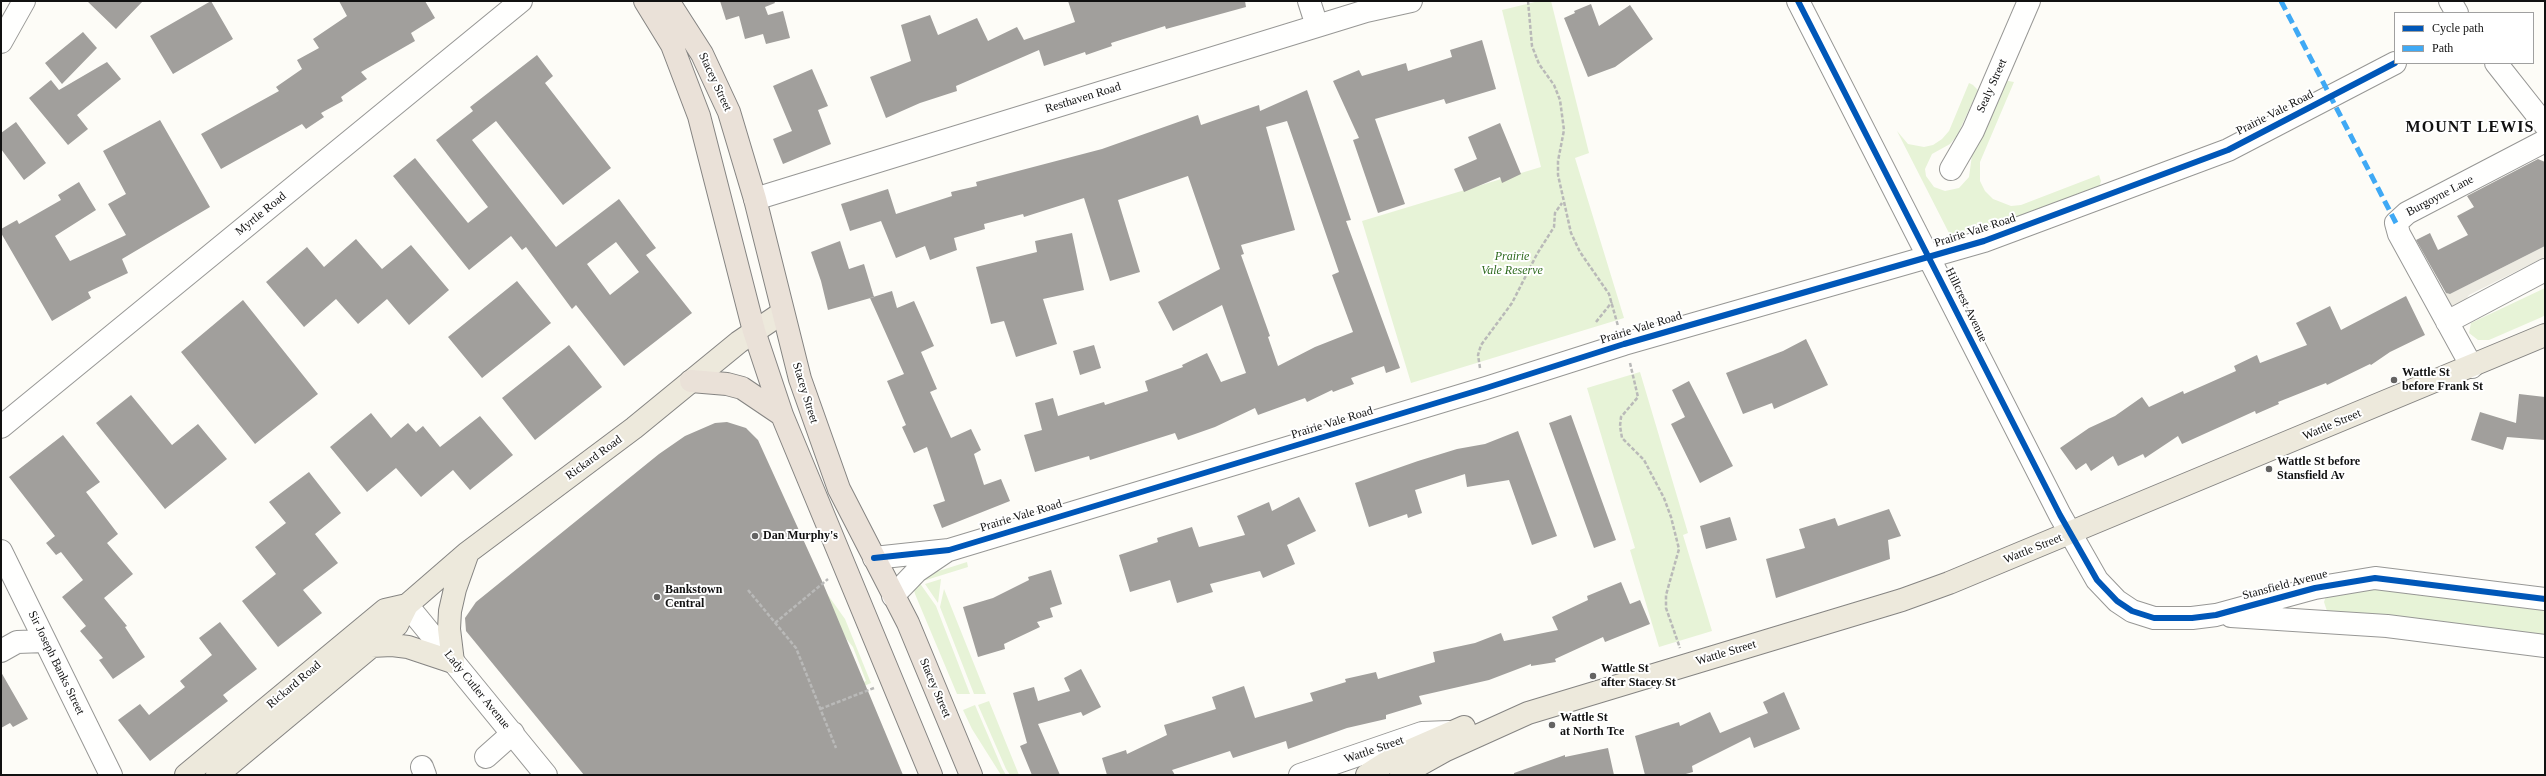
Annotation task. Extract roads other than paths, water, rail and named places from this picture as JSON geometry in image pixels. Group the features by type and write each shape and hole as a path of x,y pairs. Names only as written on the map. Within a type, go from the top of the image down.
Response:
{"highway":[{"name":"Stacey Street","path":"645,1 672,45 699,116 754,331 782,415 931,775"},
{"name":"Stacey Street","path":"668,1 702,54 729,112 755,199 782,313 818,435 838,489 908,623 972,775"},
{"path":"691,381 727,384 742,388 782,415"}],"main road":[{"name":"Rickard Road","path":"217,775 397,625 407,605 467,554 634,428 754,331 782,313"},
{"name":"Wattle Street","path":"1401,775 1446,750 1528,713 1902,600 1950,583 2543,338"},
{"path":"371,646 392,645 408,647 453,662 449,629 450,611 455,589 467,554"},
{"name":"Rickard Road","path":"186,775 385,610 407,605"},
{"name":"Wattle Street","path":"1367,775 1395,758 1449,732 1485,719 1528,713"}],"street":[{"path":"1,42 24,1"},
{"name":"Myrtle Road","path":"1,427 521,1"},
{"path":"1309,1 1317,26"},
{"name":"Resthaven Road","path":"755,199 1366,11 1411,1"},
{"name":"Hillcrest Avenue","path":"1798,1 2070,534"},
{"name":"Sealy Street","path":"1951,169 1972,131 2029,1"},
{"path":"2450,1 2456,12"},
{"name":"Prairie Vale Road","path":"874,558 949,550 1486,388 1624,344 1929,257 2028,226 2228,150 2394,64"},
{"path":"2497,64 2545,125"},
{"name":"Burgoyne Lane","path":"2472,367 2399,234 2396,223 2407,214 2545,141"},
{"path":"2447,322 2545,270"},
{"name":"Stansfield Avenue","path":"2070,534 2100,584 2124,607 2154,618 2216,615 2387,626 2545,646"},
{"name":"Prairie Vale Road","path":"893,596 917,571 949,550"},
{"name":"Sir Joseph Banks Street","path":"1,551 111,775"},
{"name":"Stansfield Avenue","path":"2216,615 2315,588 2375,578 2545,599"},
{"path":"2315,588 2316,622"},
{"name":"Lady Cutler Avenue","path":"407,605 546,775"},
{"path":"1,651 17,642 45,641"},
{"name":"Wattle Street","path":"1300,775 1422,733 1449,732"},
{"path":"486,757 512,734"}],"place":[{"name":"Wattle St before Frank St","path":"2394,380"},
{"name":"Wattle St before Stansfield Av","path":"2269,469"},
{"name":"Dan Murphy's","path":"755,536"},
{"name":"Bankstown Central","path":"657,597"},
{"name":"Wattle St after Stacey St","path":"1593,676"},
{"name":"Wattle St at North Tce","path":"1552,725"}],"district":[{"name":"MOUNT LEWIS","path":"2470,128"}],"park label":[{"name":"Prairie Vale Reserve","path":"1512,264"}]}
